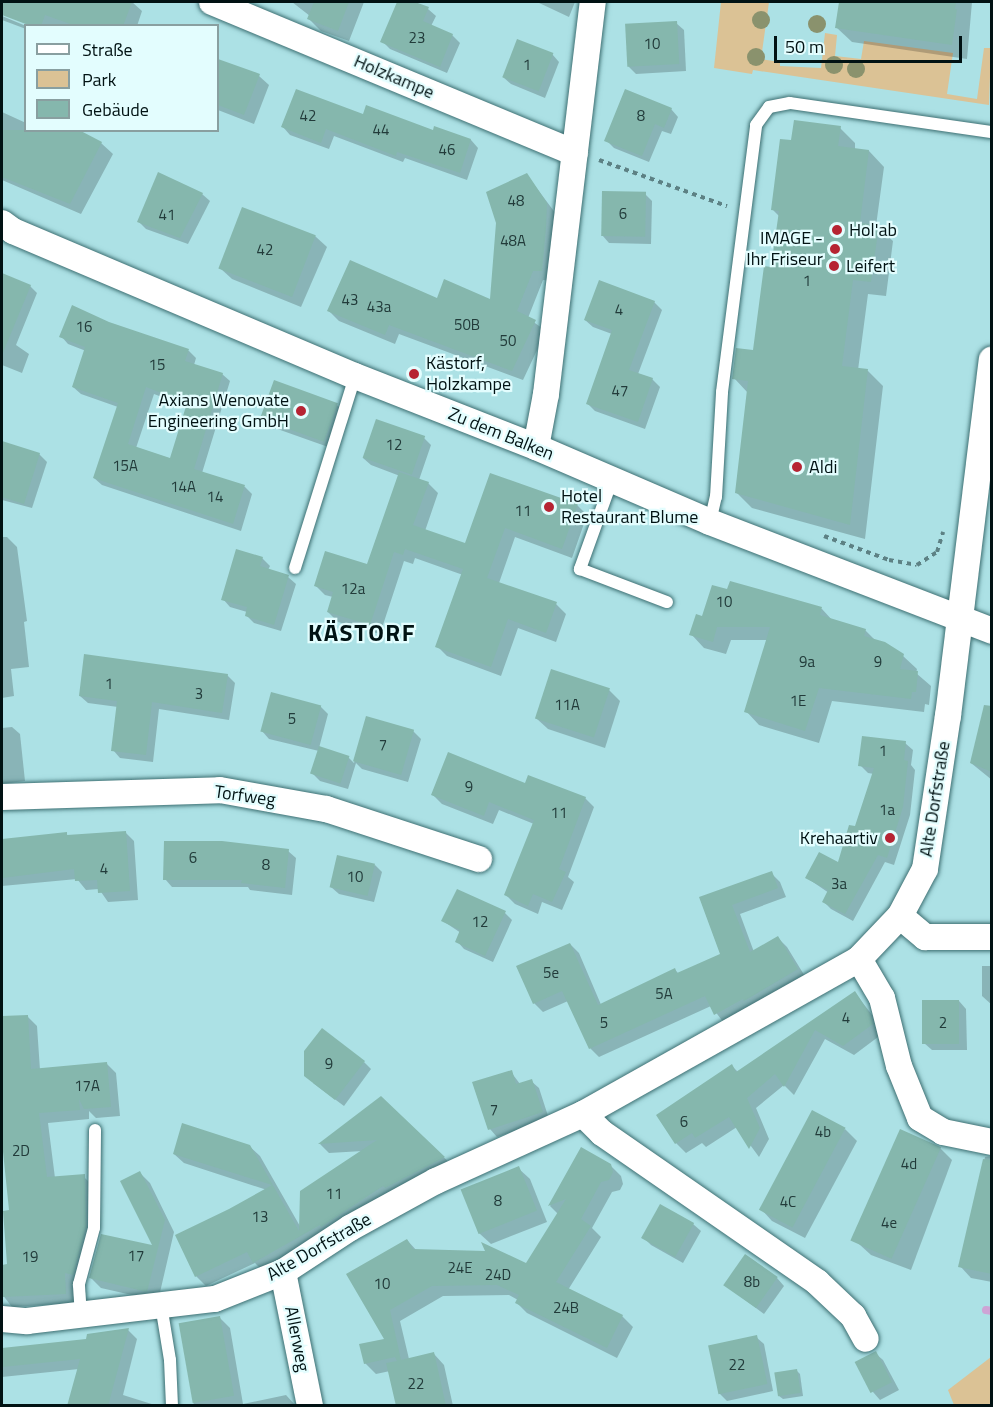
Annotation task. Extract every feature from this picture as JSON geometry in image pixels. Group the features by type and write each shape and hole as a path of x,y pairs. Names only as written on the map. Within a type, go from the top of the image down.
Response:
{"street":[{"name":"Holzkampe","path":"212,2 575,153"},
{"path":"536,447 546,394 593,2"},
{"name":"Zu dem Balken","path":"5,227 355,376 536,447 710,522 992,631"},
{"name":"Alte Dorfstraße","path":"2,1319 27,1321 215,1299 283,1272 350,1228 436,1181 583,1114 859,959 900,916 925,869 960,618 984,489 992,360"},
{"name":"Torfweg","path":"2,797 220,790 326,809 479,859"},
{"path":"900,916 925,937 992,937"},
{"path":"859,959 882,998 899,1066 920,1118 943,1132 992,1142"},
{"path":"583,1114 602,1133 817,1282 853,1316 866,1339"},
{"name":"Allerweg","path":"283,1272 310,1406"}],"lane":[{"path":"710,522 716,496 722,392 756,125 769,107 790,103 992,132"},
{"path":"295,568 355,376"},
{"path":"612,480 580,568 667,602"},
{"path":"81,1315 79,1284 94,1228 95,1130"},
{"path":"161,1305 170,1360 172,1406"}],"path":[{"path":"575,153 688,190 744,213"},
{"path":"813,532 889,560 917,565 937,552 944,530"}],"green space":[{"path":"721,2 769,2 761,59 780,62 780,66 821,68 825,33 837,35 835,56 861,59 864,41 953,53 947,94 977,99 984,48 991,48 989,105 753,70 752,74 714,68"},
{"path":"991,1357 991,1405 954,1405 948,1390"}],"building":[{"path":"2,2 132,2 124,24 70,24 45,15 42,24 26,24 2,15"},
{"path":"314,2 349,2 338,31 307,19"},
{"path":"397,2 415,2 429,7 423,21 453,34 440,67 380,42"},
{"path":"839,2 956,2 952,45 835,28"},
{"path":"677,21 679,64 627,67 625,24"},
{"path":"517,39 553,53 539,91 502,77"},
{"path":"219,59 260,74 244,115 219,105"},
{"path":"296,89 363,114 366,105 433,130 434,126 471,139 460,173 397,152 396,156 326,129 321,143 281,127"},
{"path":"625,89 672,108 664,128 655,124 642,156 604,141"},
{"path":"794,120 841,126 838,146 869,150 860,223 879,225 871,282 853,280 842,366 868,369 850,525 735,493 748,381 732,379 736,348 753,350 764,266 771,267 779,211 771,210 780,139 791,140"},
{"path":"2,130 83,132 102,142 70,204 2,177"},
{"path":"158,172 203,193 180,238 137,222"},
{"path":"527,173 547,203 546,228 542,271 533,271 517,311 536,320 512,371 389,325 385,335 327,311 350,260 437,298 444,279 490,299 496,223 486,192"},
{"path":"602,191 646,192 645,237 601,236"},
{"path":"242,207 316,235 292,297 218,269"},
{"path":"2,273 31,285 2,355"},
{"path":"599,280 655,301 629,370 653,378 638,422 586,404 612,330 584,320"},
{"path":"72,305 109,322 189,349 185,361 223,373 194,469 245,485 233,524 93,478 118,403 72,387 85,347 59,337","holes":["146,387 187,403 170,458 128,444"]},
{"path":"274,380 338,403 324,442 260,419"},
{"path":"376,419 425,436 412,475 363,458"},
{"path":"2,441 40,453 24,504 2,497"},
{"path":"399,472 429,482 413,525 465,543 490,473 578,504 562,549 505,528 487,578 557,602 546,633 508,619 491,667 435,647 463,569 405,549 403,555 394,552 370,625 327,612 333,592 314,586 325,551 367,564"},
{"path":"236,549 263,557 260,566 289,575 274,625 245,616 247,607 221,600"},
{"path":"730,581 822,607 820,615 866,629 864,636 885,642 904,654 900,669 918,671 916,692 912,692 911,699 819,688 805,731 744,712 770,627 717,627 713,642 689,635 696,614 702,616 712,585 727,589"},
{"path":"84,654 228,674 222,713 152,702 146,755 111,751 117,701 79,696"},
{"path":"551,669 610,688 594,738 535,718"},
{"path":"271,692 321,705 311,745 260,732"},
{"path":"984,705 992,706 992,772 970,763"},
{"path":"366,716 414,730 401,775 353,761"},
{"path":"862,736 906,741 904,760 908,761 903,807 887,858 878,855 845,914 822,902 828,890 805,878 819,852 838,862 849,825 855,826 874,768 858,766"},
{"path":"319,746 349,756 340,783 310,774"},
{"path":"448,752 525,783 528,775 586,797 559,869 566,872 552,902 533,894 528,906 504,895 534,820 489,802 484,816 431,795"},
{"path":"126,831 130,891 98,893 97,880 75,881 74,869 2,878 2,839 67,832 67,835"},
{"path":"164,841 222,841 289,849 285,888 241,883 242,880 163,880"},
{"path":"337,855 375,864 368,896 330,887"},
{"path":"772,871 778,888 732,905 750,952 778,936 798,969 744,1001 743,999 714,1015 705,996 589,1049 562,991 533,1004 516,966 570,943 598,1005 675,968 677,973 720,954 699,897"},
{"path":"457,889 506,911 485,956 455,942 460,930 441,921"},
{"path":"855,991 870,1014 873,1024 843,1046 815,1030 784,1087 775,1074 747,1098 760,1128 749,1149 729,1117 695,1138 692,1133 675,1144 656,1115 732,1064 736,1072"},
{"path":"922,1000 959,1000 959,1044 922,1044"},
{"path":"28,1015 31,1069 107,1062 111,1107 84,1109 79,1099 80,1110 39,1113 47,1177 85,1174 86,1227 73,1275 65,1273 66,1294 2,1297 2,1265 7,1264 3,1211 9,1210 2,1142 2,1016"},
{"path":"322,1028 365,1061 335,1100 304,1076 304,1051"},
{"path":"512,1070 516,1084 532,1079 543,1112 488,1130 472,1082"},
{"path":"381,1096 445,1157 385,1188 383,1186 321,1227 320,1225 253,1263 247,1252 195,1277 175,1235 272,1185 173,1154 182,1123 250,1145 299,1231 300,1191 377,1140 318,1144"},
{"path":"812,1110 846,1128 793,1228 759,1210"},
{"path":"900,1129 941,1147 891,1259 850,1240"},
{"path":"581,1147 611,1164 613,1172 609,1180 601,1182 581,1219 591,1226 556,1282 623,1315 607,1348 515,1303 519,1295 497,1285 432,1286 390,1310 401,1360 434,1352 446,1406 396,1406 386,1363 397,1361 395,1357 364,1364 359,1344 384,1339 346,1274 407,1239 413,1249 485,1251 481,1242 526,1263 566,1199 548,1206"},
{"path":"983,1159 992,1160 992,1274 958,1267"},
{"path":"519,1166 537,1211 479,1234 461,1190"},
{"path":"140,1171 165,1220 147,1292 89,1278 101,1234 152,1245 120,1181"},
{"path":"660,1204 694,1223 675,1257 641,1238"},
{"path":"745,1254 778,1277 756,1308 723,1285"},
{"path":"220,1316 234,1396 193,1403 179,1323"},
{"path":"129,1328 108,1406 67,1406 80,1359 2,1367 2,1348 86,1339 87,1334"},
{"path":"757,1335 767,1384 718,1394 708,1345"},
{"path":"876,1351 892,1382 871,1393 855,1362"},
{"path":"797,1369 801,1393 778,1396 774,1373"}],"waterway":[{"path":"986,1310 992,1311"}],"place":[{"name":"Hol'ab","path":"837,230"},
{"name":"IMAGE - Ihr Friseur","path":"835,249"},
{"name":"Leifert","path":"834,266"},
{"name":"Kästorf, Holzkampe","path":"414,374"},
{"name":"Axians Wenovate Engineering GmbH","path":"301,411"},
{"name":"Aldi","path":"797,467"},
{"name":"Hotel Restaurant Blume","path":"549,507"},
{"name":"Krehaartiv","path":"890,838"}],"district":[{"name":"KÄSTORF","path":"362,633"}]}
